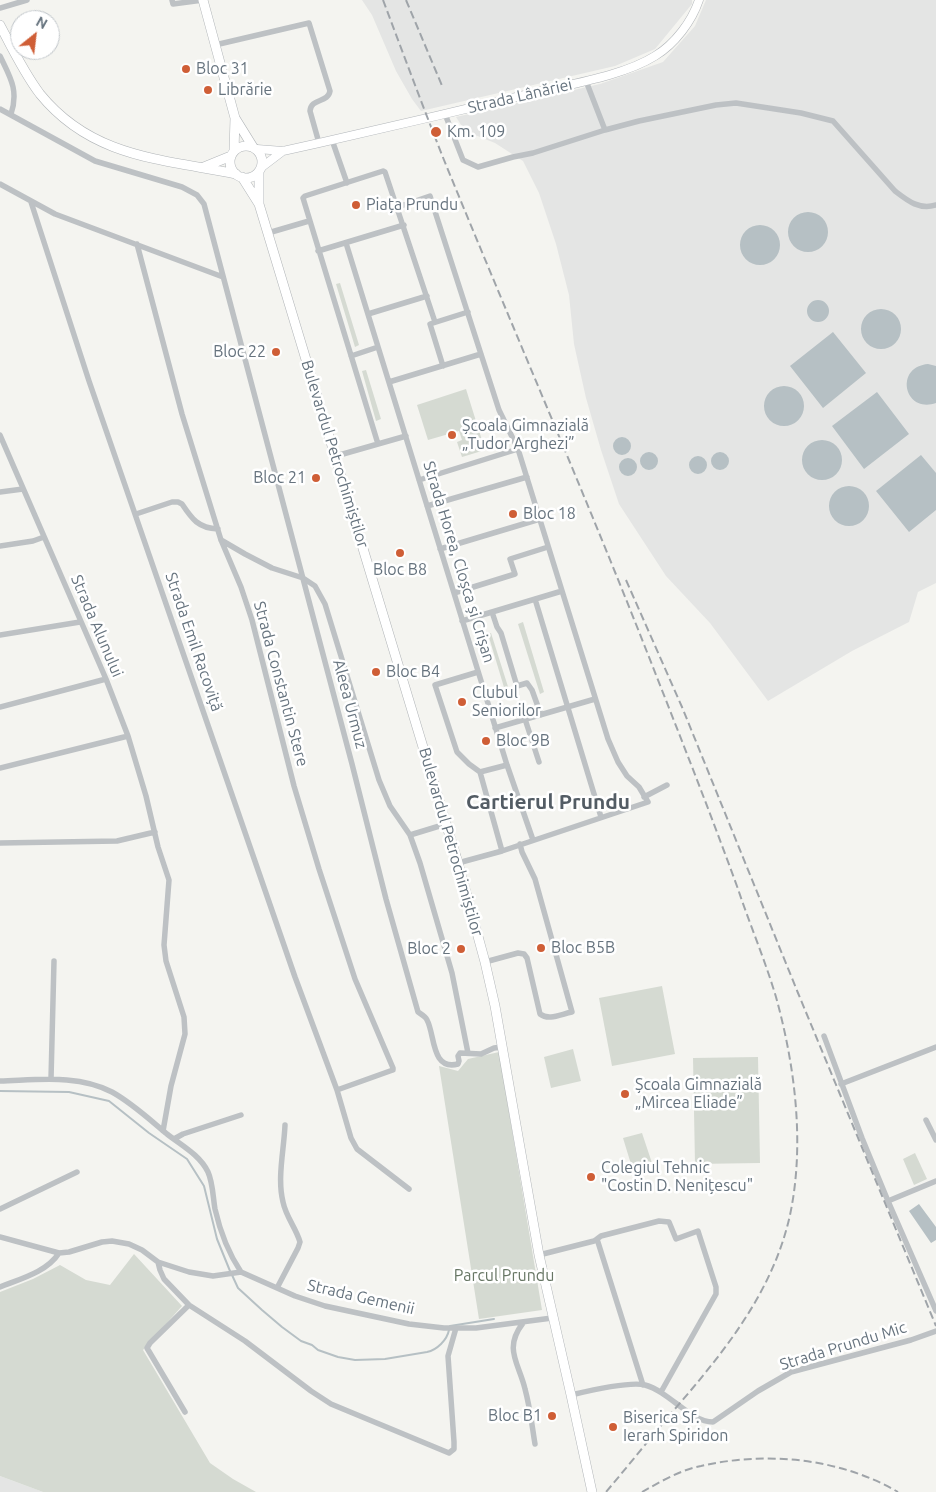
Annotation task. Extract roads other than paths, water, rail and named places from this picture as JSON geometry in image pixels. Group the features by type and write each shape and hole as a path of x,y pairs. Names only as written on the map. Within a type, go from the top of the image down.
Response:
{"main road":[{"path":"0,25 3,39 40,94 65,118 89,135 113,147 141,156 251,177 260,170 262,157 235,118 203,0"},
{"path":"235,118 231,166 239,175"},
{"path":"204,167 242,146 255,148"},
{"name":"Bulevardul Petrochimiștilor","path":"259,204 260,170"},
{"name":"Bulevardul Petrochimiștilor","path":"239,175 259,204 458,863 486,962 539,1255 592,1492"}],"street":[{"path":"0,8 27,0"},
{"path":"172,0 173,4 203,0"},
{"name":"Strada Lânăriei","path":"283,151 586,81 636,67 657,55 674,40 688,22 699,0"},
{"path":"215,45 309,23 330,91 330,95 327,98 310,106 319,144"},
{"path":"0,56 11,78 15,92 11,114"},
{"path":"586,81 605,130"},
{"path":"445,114 463,160 478,167 513,156 532,154 639,121 716,105 736,103 801,113 833,121 896,192 908,201 919,207 936,205"},
{"name":"Aleea Urmuz","path":"0,108 95,161 182,187 197,195 204,204 394,928 418,1012 427,1019 436,1055 445,1063 458,1064 460,1053 481,1054 494,1048 502,1047"},
{"path":"332,140 347,183"},
{"path":"255,148 283,151"},
{"path":"260,170 283,151"},
{"path":"378,444 303,198 383,171 385,172 435,322"},
{"path":"0,178 0,184 55,214 223,277"},
{"path":"398,207 430,196 499,410 518,449 608,739 618,762 648,802 502,851 458,863"},
{"name":"Strada Emil Racoviță","path":"31,202 89,381 295,977 337,1090 351,1138 357,1149 410,1189"},
{"path":"268,233 309,221"},
{"path":"318,251 404,225"},
{"name":"Strada Horea, Cloșca și Crișan","path":"346,242 495,728 533,840"},
{"name":"Strada Constantin Stere","path":"137,244 182,414 221,540 252,620 294,786 355,979 393,1068 390,1072 337,1090"},
{"path":"368,314 427,296"},
{"path":"443,366 430,324 468,312"},
{"path":"351,356 378,347"},
{"path":"389,382 481,354"},
{"name":"Strada Alunului","path":"0,435 106,679 128,736 169,880 164,944 166,960 184,1016 186,1034 171,1086 163,1131"},
{"path":"336,456 406,436"},
{"path":"419,480 518,449"},
{"path":"427,506 527,477"},
{"path":"0,492 23,489"},
{"path":"136,514 172,502 178,502 182,504 198,524 218,529"},
{"path":"440,549 540,519"},
{"path":"0,546 33,541 44,537"},
{"path":"221,540 272,568 303,578 315,586 325,604 379,780 390,806 410,834 420,863 452,974 468,1053"},
{"path":"454,593 515,574 510,559 548,547"},
{"path":"462,620 562,591"},
{"path":"536,599 601,817"},
{"path":"492,612 501,633 517,686 527,683 532,690 541,715"},
{"path":"0,635 80,622"},
{"path":"478,672 435,685 457,752 480,772 502,851"},
{"path":"0,707 106,679"},
{"path":"495,728 595,699"},
{"path":"525,719 539,762"},
{"path":"0,768 128,736"},
{"path":"480,772 507,765"},
{"path":"644,797 667,785"},
{"path":"410,834 446,824"},
{"path":"0,843 117,841 156,832"},
{"path":"486,962 518,953 524,954 527,958 540,1014 544,1017 552,1017 572,1012 535,879 520,844"},
{"path":"51,1079 54,961"},
{"path":"824,1036 841,1084 888,1201 936,1311"},
{"path":"841,1084 936,1047"},
{"path":"0,1081 51,1079 91,1084 111,1092 130,1104 199,1159 208,1173 216,1211 238,1272 204,1276 158,1262 142,1250 129,1244 112,1242 93,1244 69,1252 59,1253 0,1237"},
{"path":"174,1139 182,1134 241,1116"},
{"path":"926,1120 936,1140"},
{"path":"277,1288 300,1242 287,1216 283,1202 281,1182 285,1125"},
{"path":"0,1209 77,1172"},
{"path":"888,1201 936,1180"},
{"path":"539,1255 594,1241 601,1236 658,1221 669,1222 676,1239 698,1231 716,1288 716,1294 661,1392"},
{"path":"597,1239 642,1385"},
{"path":"0,1287 24,1278 40,1269 52,1262 59,1253"},
{"path":"158,1262 164,1279 190,1306 245,1341 311,1391 331,1404 449,1453 454,1449 454,1442 448,1356 456,1328"},
{"name":"Strada Gemenii","path":"238,1272 325,1306 409,1324 444,1328 489,1327 552,1318"},
{"path":"185,1412 147,1348 190,1306"},
{"path":"523,1323 518,1330 513,1345 513,1355 525,1389 536,1444"},
{"name":"Strada Prundu Mic","path":"571,1395 606,1388 642,1385 661,1392 698,1419 713,1422 758,1391 792,1372 911,1340 936,1331"}],"waterway":[{"path":"0,1091 69,1092 109,1101 149,1133 187,1159 204,1186 217,1239 230,1271"},
{"path":"232,1275 238,1288 282,1327 301,1341 312,1345 318,1350 338,1357 355,1360 385,1359 427,1352 441,1344 449,1330"},
{"path":"450,1326 494,1319"}],"railway":[{"path":"383,0 444,160 597,529 705,800 772,983 783,1023 793,1078 796,1105 797,1161 790,1215 772,1270 744,1320 711,1366 606,1492"},
{"path":"406,0 443,88"},
{"path":"626,580 682,707 936,1326"},
{"path":"642,1492 685,1470 726,1461 751,1459 777,1459 827,1465 852,1471 898,1492"}],"place":[{"name":"Bloc 31","path":"186,69"},
{"name":"Librărie","path":"208,90"},
{"name":"Km. 109","path":"436,132"},
{"name":"Piața Prundu","path":"356,205"},
{"name":"Bloc 22","path":"276,352"},
{"name":"Școala Gimnazială „Tudor Arghezi”","path":"452,435"},
{"name":"Bloc 21","path":"316,478"},
{"name":"Bloc 18","path":"513,514"},
{"name":"Bloc B8","path":"400,553"},
{"name":"Bloc B4","path":"376,672"},
{"name":"Clubul Seniorilor","path":"462,702"},
{"name":"Bloc 9B","path":"486,741"},
{"name":"Bloc B5B","path":"541,948"},
{"name":"Bloc 2","path":"461,949"},
{"name":"Școala Gimnazială „Mircea Eliade”","path":"625,1094"},
{"name":"Colegiul Tehnic \"Costin D. Nenițescu\"","path":"591,1177"},
{"name":"Bloc B1","path":"552,1416"},
{"name":"Biserica Sf. Ierarh Spiridon","path":"613,1427"}],"district":[{"name":"Cartierul Prundu","path":"548,802"}],"park label":[{"name":"Parcul Prundu","path":"504,1276"}]}
